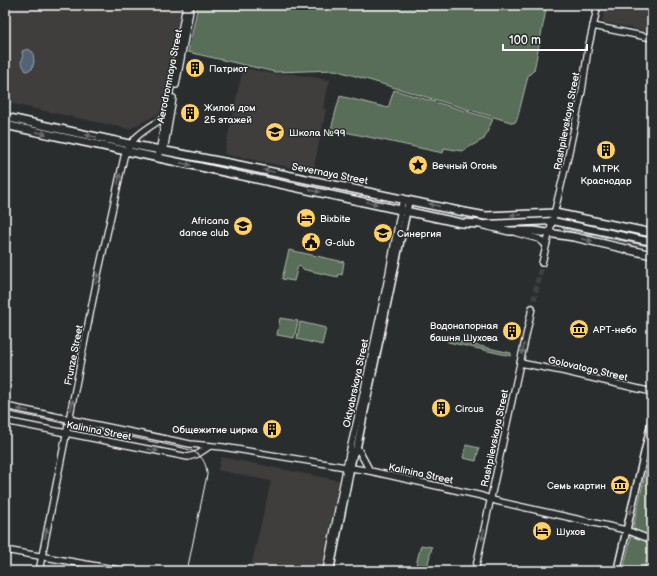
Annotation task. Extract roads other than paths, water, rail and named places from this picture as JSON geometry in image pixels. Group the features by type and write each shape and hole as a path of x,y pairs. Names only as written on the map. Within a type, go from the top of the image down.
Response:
{"main road":[{"name":"Severnaya Street","path":"5,117 129,144 160,153 461,223 480,224 553,221 652,242"},
{"name":"Severnaya Street","path":"5,125 126,152 160,153 406,199 486,216 555,213 652,233"},
{"name":"Oktyabrskaya Street","path":"330,571 348,468 357,447 406,199"},
{"name":"Severnaya Street","path":"480,224 509,231 534,231 588,240 652,255"},
{"path":"617,571 652,420"},
{"path":"649,571 652,560"}],"street":[{"name":"Aerodromnaya Street","path":"160,153 186,5"},
{"name":"Aerodromnaya Street","path":"160,153 173,97 191,5"},
{"name":"Rashpilevskaya Street","path":"542,263 555,213 582,91 598,5"},
{"path":"593,26 652,38"},
{"name":"Aerodromnaya Street","path":"129,144 139,134 166,117"},
{"name":"Frunze Street","path":"39,571 100,264 129,144"},
{"name":"Oktyabrskaya Street","path":"326,571 404,210"},
{"name":"Severnaya Street","path":"509,231 537,238 546,245"},
{"name":"Rashpilevskaya Street","path":"475,571 532,308"},
{"name":"Golovatogo Street","path":"520,363 652,392"},
{"name":"Kalinina Street","path":"5,406 190,444 370,471 626,530 652,540"},
{"name":"Kalinina Street","path":"5,421 188,457 198,454 210,446"},
{"path":"357,447 370,471"},
{"path":"5,550 125,571"}],"water":[{"path":"28,49 33,52 34,62 32,69 26,71 21,62 23,58 22,51"}],"tunnel":[{"path":"532,308 542,263"}],"tram line":[{"path":"5,411 188,449 197,454 205,464 207,475 187,571"}],"place":[{"name":"Патриот","path":"195,68"},
{"name":"Жилой дом 25 этажей","path":"190,113"},
{"name":"Школа №99","path":"275,132"},
{"name":"МТРК Краснодар","path":"606,150"},
{"name":"Вечный Огонь","path":"418,165"},
{"name":"Bixbite","path":"306,218"},
{"name":"Africana dance club","path":"243,226"},
{"name":"Синергия","path":"383,233"},
{"name":"G-club","path":"311,242"},
{"name":"АРТ-небо","path":"579,329"},
{"name":"Водонапорная башня Шухова","path":"512,331"},
{"name":"Circus","path":"441,408"},
{"name":"Общежитие цирка","path":"272,429"},
{"name":"Семь картин","path":"620,485"},
{"name":"Шухов","path":"542,531"}]}
